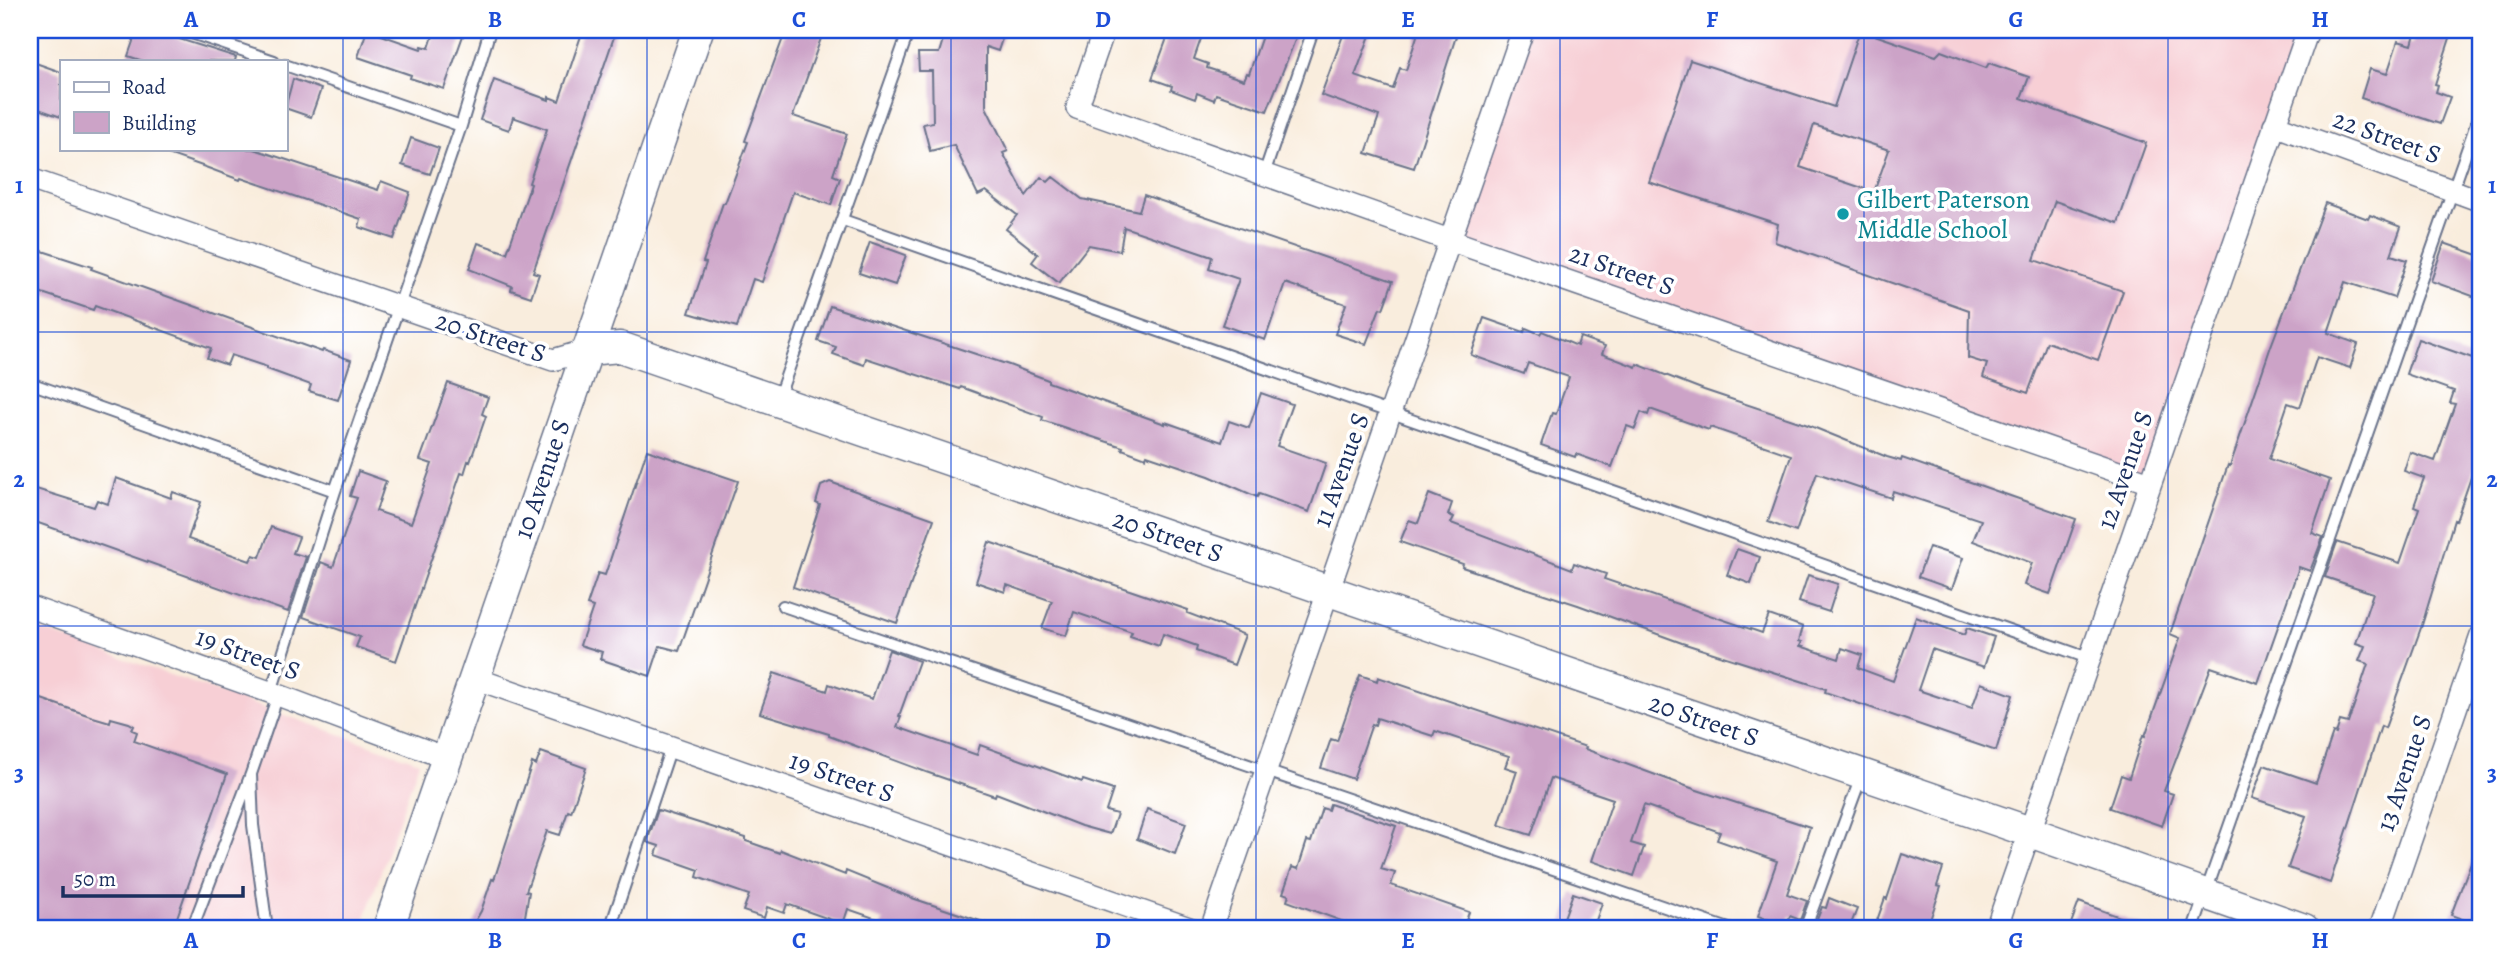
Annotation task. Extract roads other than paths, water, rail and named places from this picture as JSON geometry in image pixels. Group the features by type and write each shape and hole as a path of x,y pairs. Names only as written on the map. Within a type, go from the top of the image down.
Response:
{"street":[{"name":"10 Avenue S","path":"388,929 698,30"},
{"name":"21 Street S","path":"1104,30 1077,108 2150,483"},
{"name":"11 Avenue S","path":"1211,929 1523,30"},
{"name":"12 Avenue S","path":"1996,929 2308,30"},
{"name":"22 Street S","path":"2274,125 2481,201"},
{"name":"20 Street S","path":"30,179 553,360 587,350 620,348 1862,774 2304,929"},
{"name":"19 Street S","path":"30,607 446,758"},
{"name":"13 Avenue S","path":"2380,929 2481,636"},
{"name":"19 Street S","path":"474,678 1192,929"}],"lane":[{"path":"183,30 271,60"},
{"path":"195,929 195,921 251,774 335,491 461,126 490,30"},
{"path":"778,401 909,30"},
{"path":"1264,174 1313,30"},
{"path":"287,66 461,126"},
{"path":"2193,929 2481,110"},
{"path":"843,220 2091,659"},
{"path":"30,383 335,491"},
{"path":"783,606 1729,929"},
{"path":"626,929 611,927 671,747"},
{"path":"251,774 253,825 267,929"},
{"path":"1804,929 1862,774"}],"place":[{"name":"Gilbert Paterson Middle School","path":"1843,214"}]}
